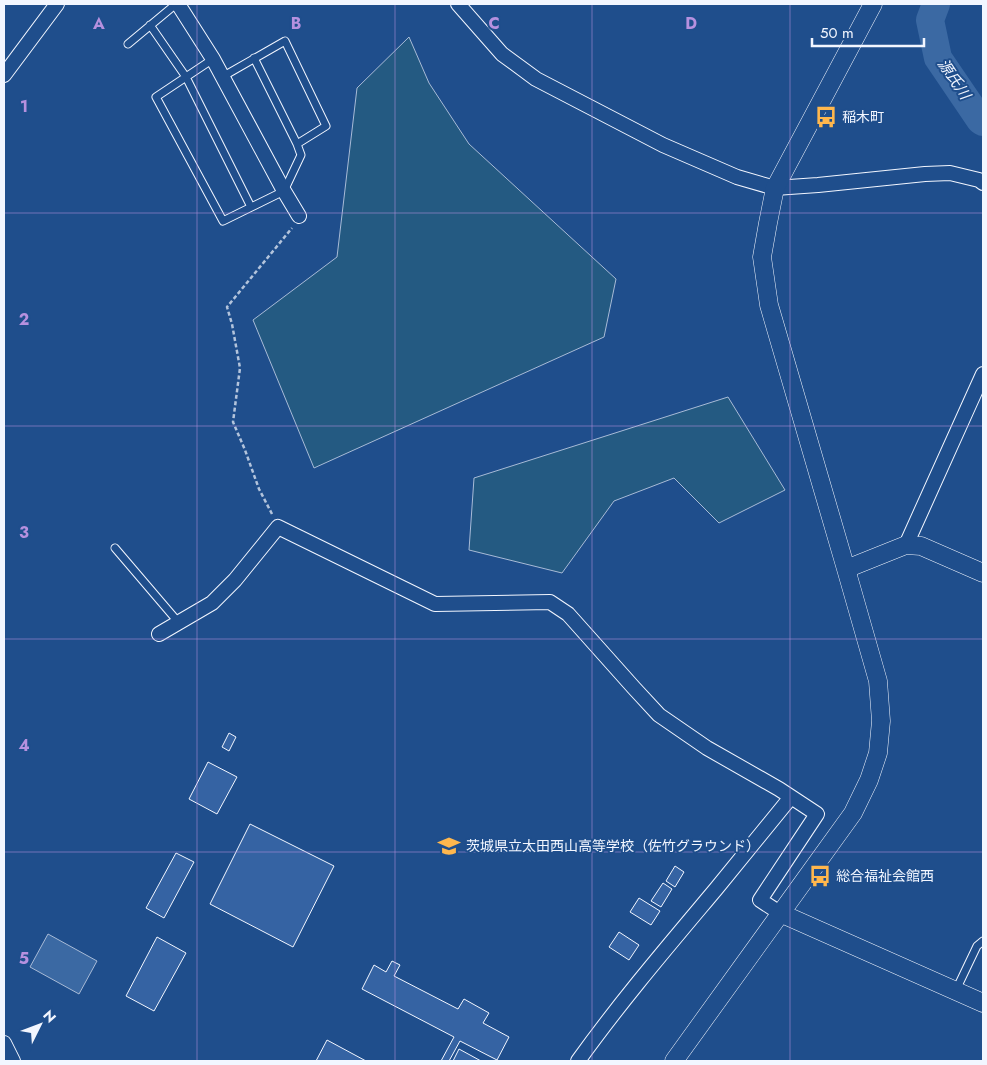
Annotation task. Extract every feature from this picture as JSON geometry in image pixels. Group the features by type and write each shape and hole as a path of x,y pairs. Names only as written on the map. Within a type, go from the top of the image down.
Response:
{"street":[{"path":"4,75 57,4"},
{"path":"177,4 213,59 299,216"},
{"path":"458,4 502,54 536,79 663,145 737,177 775,188 950,173 979,180 983,183"},
{"path":"674,1061 853,813 869,780 878,752 881,721 878,680 768,305 762,258 775,188 873,4"},
{"path":"906,545 983,374"},
{"path":"159,634 212,603 235,580 278,526 435,604 550,602 568,614 659,715 707,748 779,789 817,814 760,900 780,913 983,1003"},
{"path":"846,569 906,545 921,546 983,573"},
{"path":"578,1061 664,949 717,888 791,797"},
{"path":"4,1044 14,1061"}],"lane":[{"path":"128,44 177,4"},
{"path":"150,25 186,77 251,207"},
{"path":"222,76 285,41 326,126 297,144"},
{"path":"213,59 156,97 223,221 284,191 301,156 297,144 254,58"},
{"path":"115,548 179,623"},
{"path":"956,990 977,946 983,941"}],"path":[{"path":"278,526 259,489 233,422 240,368 227,307 290,231 299,216"}],"shaded area":[{"path":"409,37 429,83 469,144 616,279 604,337 314,468 253,320 337,257 357,88"},
{"path":"728,397 785,490 719,523 674,478 614,501 562,573 469,550 474,478"},
{"path":"48,934 97,961 79,994 30,967"}],"building":[{"path":"229,733 236,737 229,751 222,747"},
{"path":"208,762 237,777 217,814 189,799"},
{"path":"250,824 334,866 293,947 210,904"},
{"path":"176,853 194,862 164,918 146,908"},
{"path":"675,866 684,872 675,887 666,881"},
{"path":"663,883 672,889 661,907 651,901"},
{"path":"639,898 660,911 651,925 630,912"},
{"path":"619,932 639,945 629,960 609,947"},
{"path":"157,937 186,953 154,1011 126,996"},
{"path":"392,961 400,965 394,976 458,1009 464,999 489,1013 483,1023 509,1037 497,1060 460,1041 449,1061 441,1061 454,1037 362,989 374,965 386,972"},
{"path":"327,1040 366,1061 316,1061"},
{"path":"459,1049 481,1061 453,1061"}],"waterway":[{"name":"源氏川","path":"936,4 930,20 938,58 983,122"}],"place":[{"name":"稲木町","path":"826,117"},
{"name":"茨城県立太田西山高等学校（佐竹グラウンド）","path":"449,846"},
{"name":"総合福祉会館西","path":"820,876"}]}
